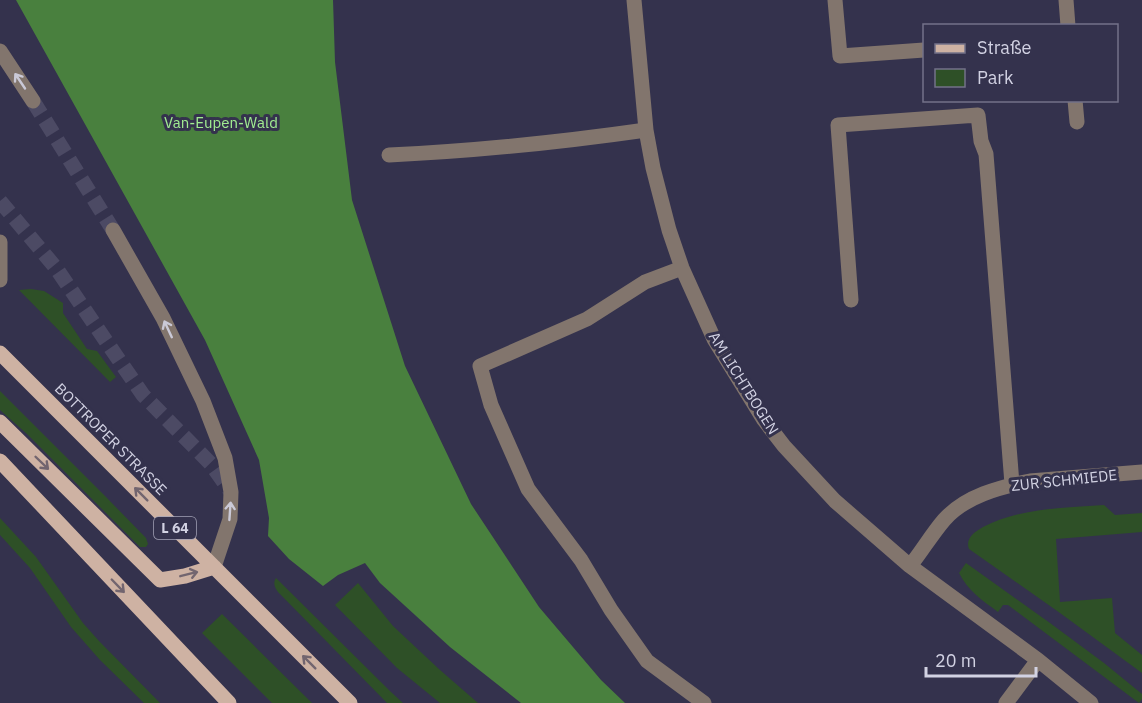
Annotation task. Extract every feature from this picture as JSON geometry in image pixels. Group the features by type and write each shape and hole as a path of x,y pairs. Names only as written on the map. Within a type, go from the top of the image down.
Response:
{"main road":[{"name":"BOTTROPER STRASSE","path":"0,353 350,703"},
{"path":"0,423 160,579 185,576 214,567"},
{"path":"0,461 229,703"}],"street":[{"name":"AM LICHTBOGEN","path":"634,0 646,130 669,230 682,268 714,339 764,420 835,501 910,566 1038,660 1092,703"},
{"path":"835,0 840,56 923,50"},
{"path":"1066,0 1068,24"},
{"path":"3,56 33,101"},
{"path":"1075,102 1077,122"},
{"path":"851,300 838,125 978,115 981,141 986,154 1012,484"},
{"path":"389,155 438,153 646,130"},
{"path":"113,230 163,318 203,401 225,458 231,492 230,519 214,567"},
{"path":"0,242 0,280"},
{"path":"682,268 645,282 586,318 480,366 491,405 528,489 580,560 611,610 647,661 704,703"},
{"name":"ZUR SCHMIEDE","path":"910,566 950,513 988,492 1012,484 1049,479 1142,472"},
{"path":"1006,703 1038,660"}],"green space":[{"name":"Van-Eupen-Wald","path":"16,0 333,0 335,62 352,200 405,366 471,504 539,607 601,680 625,703 521,703 450,647 380,583 365,563 338,575 323,586 289,559 268,536 269,518 259,460 205,340"},
{"path":"19,290 44,291 63,303 63,313 87,349 97,351 116,377 110,382"},
{"path":"0,391 146,538 148,544 146,547 140,547 0,410"},
{"path":"1104,505 1115,515 1142,513 1142,532 1056,539 1060,602 1112,598 1115,633 1142,655 1142,673 969,549 968,545 971,536 980,529 1012,516 1057,508"},
{"path":"0,518 36,557 83,623 160,703 144,703 100,660 71,627 30,568 0,535"},
{"path":"966,563 1104,663 1142,694 1139,703 1008,605 1003,605 998,612 981,599 971,590 959,573"},
{"path":"276,578 403,703 387,703 276,589 274,585"},
{"path":"358,583 393,626 478,703 440,703 397,668 335,605"},
{"path":"222,614 312,703 272,703 202,633"}],"tunnel":[{"path":"33,101 113,230"},
{"path":"0,201 56,268 143,395 211,464 231,492"}]}
